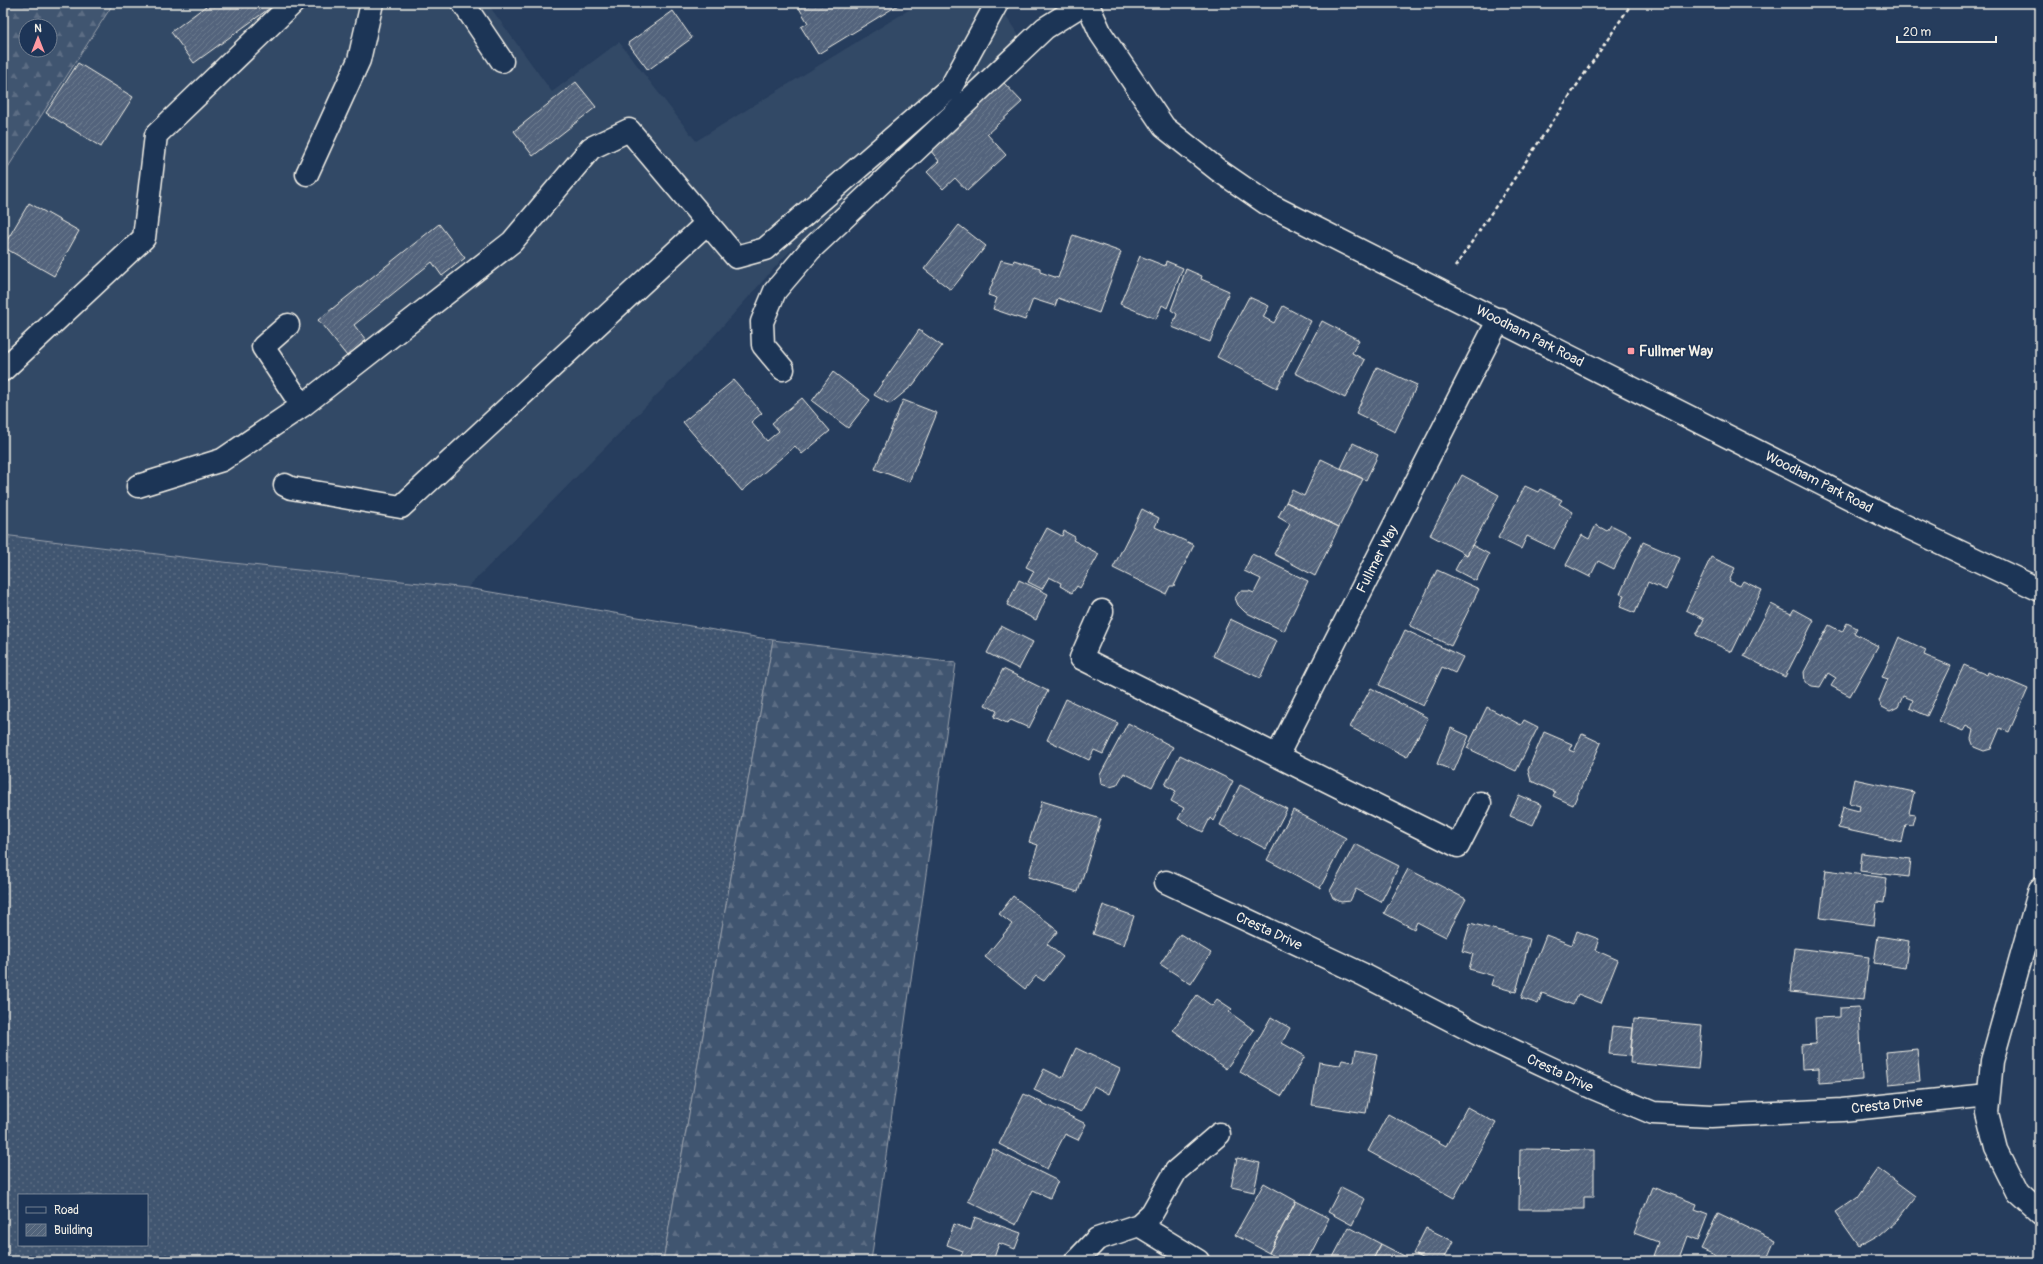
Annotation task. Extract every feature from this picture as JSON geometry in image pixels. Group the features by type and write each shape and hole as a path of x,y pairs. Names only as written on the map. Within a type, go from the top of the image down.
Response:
{"street":[{"path":"3,370 144,238 156,135 293,3"},
{"path":"307,174 359,60 372,3"},
{"path":"463,3 502,61"},
{"path":"138,486 222,460 302,406 512,242 591,148 629,130 736,257 765,248 951,87 996,3"},
{"path":"783,369 763,345 762,322 775,291 810,250 1045,28 1086,3"},
{"name":"Woodham Park Road","path":"1086,3 1101,34 1164,127 1218,170 1266,203 1440,291 1499,319 1899,523 2040,590"},
{"path":"285,485 291,488 401,507 707,223"},
{"name":"Fullmer Way","path":"1277,756 1499,319"},
{"path":"288,325 263,347 302,406"},
{"path":"1102,612 1081,658 1458,846 1480,803"},
{"name":"Cresta Drive","path":"1166,882 1362,974 1476,1033 1569,1077 1653,1113 1711,1116 1842,1110 1988,1095"},
{"path":"2040,889 1992,1061 1987,1113 1996,1149 2018,1193 2040,1213"},
{"path":"1076,1261 1097,1239 1139,1225 1152,1213 1176,1171 1219,1134"},
{"path":"1139,1225 1198,1261"}],"path":[{"path":"1440,291 1632,3"}],"shaded area":[{"path":"114,3 487,3 552,92 619,42 696,141 920,3 997,3 1019,36 784,257 704,347 467,588 214,561 3,535 3,175"}],"green space":[{"path":"3,3 113,4 3,175"},
{"path":"3,535 214,561 467,588 773,640 663,1261 3,1261"},
{"path":"773,640 956,663 871,1261 663,1261"}],"building":[{"path":"210,3 267,3 270,8 194,63 171,32"},
{"path":"796,3 900,4 818,54 801,27 808,23"},
{"path":"673,11 692,38 648,70 628,43"},
{"path":"78,63 133,97 101,147 46,113"},
{"path":"576,82 596,107 533,156 514,131"},
{"path":"1003,82 1022,102 987,134 1006,155 967,191 955,178 943,189 927,172 939,161 930,150"},
{"path":"29,203 79,231 54,276 3,247"},
{"path":"439,224 465,258 442,276 432,262 354,325 366,340 347,356 318,320"},
{"path":"959,225 986,246 951,290 924,269"},
{"path":"1073,235 1121,252 1099,313 1058,298 1055,306 1033,299 1025,320 993,309 997,298 988,295 1001,260 1013,263 1014,260 1040,268 1040,272 1058,278"},
{"path":"1140,256 1165,266 1166,261 1183,268 1167,308 1162,305 1156,319 1120,304"},
{"path":"1186,269 1202,276 1201,279 1229,291 1210,342 1172,327 1177,314 1171,310"},
{"path":"1249,297 1269,306 1263,317 1274,323 1283,306 1311,321 1277,388 1217,357"},
{"path":"1322,321 1359,340 1352,353 1365,360 1345,398 1295,373"},
{"path":"919,330 942,346 913,385 890,404 874,395"},
{"path":"1377,367 1417,385 1395,432 1356,413"},
{"path":"833,372 870,400 848,428 812,401"},
{"path":"734,380 762,413 751,422 767,441 779,431 772,423 802,398 830,431 802,454 795,446 742,491 683,422"},
{"path":"903,400 937,413 909,482 875,469"},
{"path":"1353,443 1378,455 1366,480 1341,468"},
{"path":"1321,459 1363,479 1339,527 1286,502 1292,490 1304,496"},
{"path":"1462,475 1499,495 1467,555 1430,535"},
{"path":"1525,486 1538,492 1540,489 1562,500 1559,504 1573,512 1554,549 1527,536 1521,549 1498,538"},
{"path":"1286,502 1339,527 1315,576 1274,554 1290,524 1278,517"},
{"path":"1142,509 1159,518 1155,527 1194,545 1174,586 1170,586 1166,594 1113,568"},
{"path":"1596,525 1607,531 1611,525 1631,535 1614,569 1598,561 1590,577 1566,565 1582,535 1589,539"},
{"path":"1047,528 1062,536 1064,531 1075,537 1073,540 1099,554 1080,588 1077,586 1072,593 1060,586 1061,583 1049,577 1042,589 1028,582 1034,571 1026,567"},
{"path":"1643,542 1680,558 1666,590 1648,582 1635,613 1620,607 1624,595 1620,594"},
{"path":"1472,545 1489,554 1476,581 1455,570 1464,553 1467,555"},
{"path":"1252,554 1308,581 1284,631 1245,612 1238,605 1235,598 1240,591 1249,591 1254,593 1261,579 1244,571"},
{"path":"1711,557 1735,568 1729,581 1740,586 1743,581 1762,590 1732,652 1696,635 1704,619 1686,610"},
{"path":"1437,570 1479,589 1451,646 1410,626"},
{"path":"1019,580 1048,594 1036,620 1007,605"},
{"path":"1771,604 1791,614 1794,609 1814,620 1785,677 1744,656"},
{"path":"1230,619 1277,641 1260,678 1213,656"},
{"path":"1847,623 1857,628 1854,633 1878,646 1850,696 1831,686 1836,678 1828,673 1820,687 1812,686 1805,682 1804,672 1829,625 1842,632"},
{"path":"1001,626 1033,642 1019,669 987,653"},
{"path":"1405,630 1463,657 1455,673 1442,667 1423,706 1379,685"},
{"path":"1899,637 1926,650 1924,655 1951,666 1927,716 1910,708 1913,700 1903,696 1898,707 1890,711 1882,707 1879,701 1888,679 1882,677"},
{"path":"1964,665 1987,675 1988,672 2028,689 2009,732 2000,728 1991,749 1984,751 1974,747 1971,739 1973,730 1966,726 1963,731 1939,721"},
{"path":"1003,669 1048,691 1029,728 1011,720 1007,723 994,717 997,711 985,705"},
{"path":"1371,688 1428,718 1407,757 1350,727"},
{"path":"1066,699 1118,723 1103,754 1094,750 1089,760 1047,740"},
{"path":"1487,707 1521,725 1524,720 1538,727 1516,771 1467,748"},
{"path":"1128,723 1173,747 1152,787 1124,773 1117,785 1110,787 1101,784 1100,775"},
{"path":"1451,728 1469,736 1454,771 1437,764"},
{"path":"1544,732 1572,744 1569,750 1574,752 1582,734 1601,743 1573,805 1553,796 1555,792 1531,781 1528,770"},
{"path":"1180,755 1233,781 1213,821 1210,818 1203,832 1178,819 1184,808 1171,801 1176,791 1165,785"},
{"path":"1854,779 1914,792 1909,813 1915,814 1912,825 1906,824 1902,842 1838,828 1843,807 1859,811 1860,806 1849,803"},
{"path":"1240,785 1287,809 1266,849 1220,825"},
{"path":"1519,795 1542,805 1533,825 1510,816"},
{"path":"1042,801 1101,819 1078,892 1028,877 1038,845 1029,842"},
{"path":"1293,810 1346,838 1320,888 1267,860"},
{"path":"1355,844 1399,866 1381,902 1356,889 1350,901 1341,902 1333,898 1330,891"},
{"path":"1862,853 1911,859 1909,877 1860,871"},
{"path":"1408,869 1466,899 1446,937 1417,922 1414,929 1384,913"},
{"path":"1826,870 1887,878 1884,903 1877,902 1874,925 1820,918"},
{"path":"1013,896 1058,931 1047,944 1063,957 1044,981 1036,976 1025,989 985,957 1012,924 999,914"},
{"path":"1103,905 1134,916 1124,945 1093,934"},
{"path":"1470,923 1530,939 1516,992 1491,985 1494,976 1469,969 1473,954 1462,951"},
{"path":"1577,931 1599,939 1595,950 1618,960 1601,1003 1578,994 1573,1005 1542,993 1538,1004 1521,998 1546,935 1572,945"},
{"path":"1180,934 1211,953 1191,984 1160,964"},
{"path":"1878,936 1909,941 1905,968 1874,963"},
{"path":"1795,948 1869,957 1864,1000 1790,992"},
{"path":"1197,995 1212,1006 1217,999 1232,1009 1229,1012 1254,1030 1226,1069 1173,1030"},
{"path":"1859,1007 1862,1080 1819,1083 1819,1068 1802,1069 1801,1045 1816,1044 1815,1018 1840,1017 1840,1008"},
{"path":"1271,1017 1290,1028 1282,1043 1305,1056 1282,1096 1240,1072"},
{"path":"1634,1019 1702,1025 1698,1069 1630,1063"},
{"path":"1612,1026 1633,1028 1630,1056 1609,1054"},
{"path":"1076,1048 1120,1069 1109,1094 1094,1086 1081,1112 1034,1090 1044,1069 1062,1078"},
{"path":"1917,1049 1920,1081 1889,1084 1886,1052"},
{"path":"1356,1050 1377,1054 1366,1113 1312,1105 1319,1062 1340,1065 1342,1060 1354,1062"},
{"path":"1024,1094 1086,1124 1078,1140 1065,1134 1047,1169 999,1144"},
{"path":"1467,1107 1496,1123 1454,1198 1368,1151 1388,1114 1446,1146"},
{"path":"993,1149 1058,1181 1050,1198 1033,1190 1016,1225 968,1201"},
{"path":"1520,1149 1594,1150 1594,1197 1584,1197 1584,1209 1519,1209"},
{"path":"1237,1158 1260,1163 1254,1192 1231,1187"},
{"path":"1878,1168 1916,1196 1899,1218 1880,1235 1859,1247 1835,1213 1857,1198"},
{"path":"1264,1183 1296,1201 1269,1253 1235,1235"},
{"path":"1341,1187 1365,1199 1352,1225 1328,1212"},
{"path":"1652,1187 1697,1204 1695,1209 1708,1214 1698,1240 1688,1236 1679,1261 1665,1261 1653,1256 1658,1242 1634,1233"},
{"path":"1296,1201 1329,1218 1307,1261 1284,1261 1269,1253"},
{"path":"1718,1213 1775,1240 1766,1261 1713,1261 1715,1255 1701,1249"},
{"path":"975,1217 1021,1233 1015,1249 999,1243 993,1261 959,1261 963,1251 947,1245 954,1224 971,1230"},
{"path":"1349,1227 1381,1244 1372,1261 1331,1261"},
{"path":"1426,1228 1453,1241 1443,1261 1428,1261 1413,1254"},
{"path":"1381,1244 1414,1261 1372,1261"},
{"path":"1839,1256 1846,1261 1829,1261 1832,1258"}],"place":[{"name":"Fullmer Way","path":"1631,351"}]}
